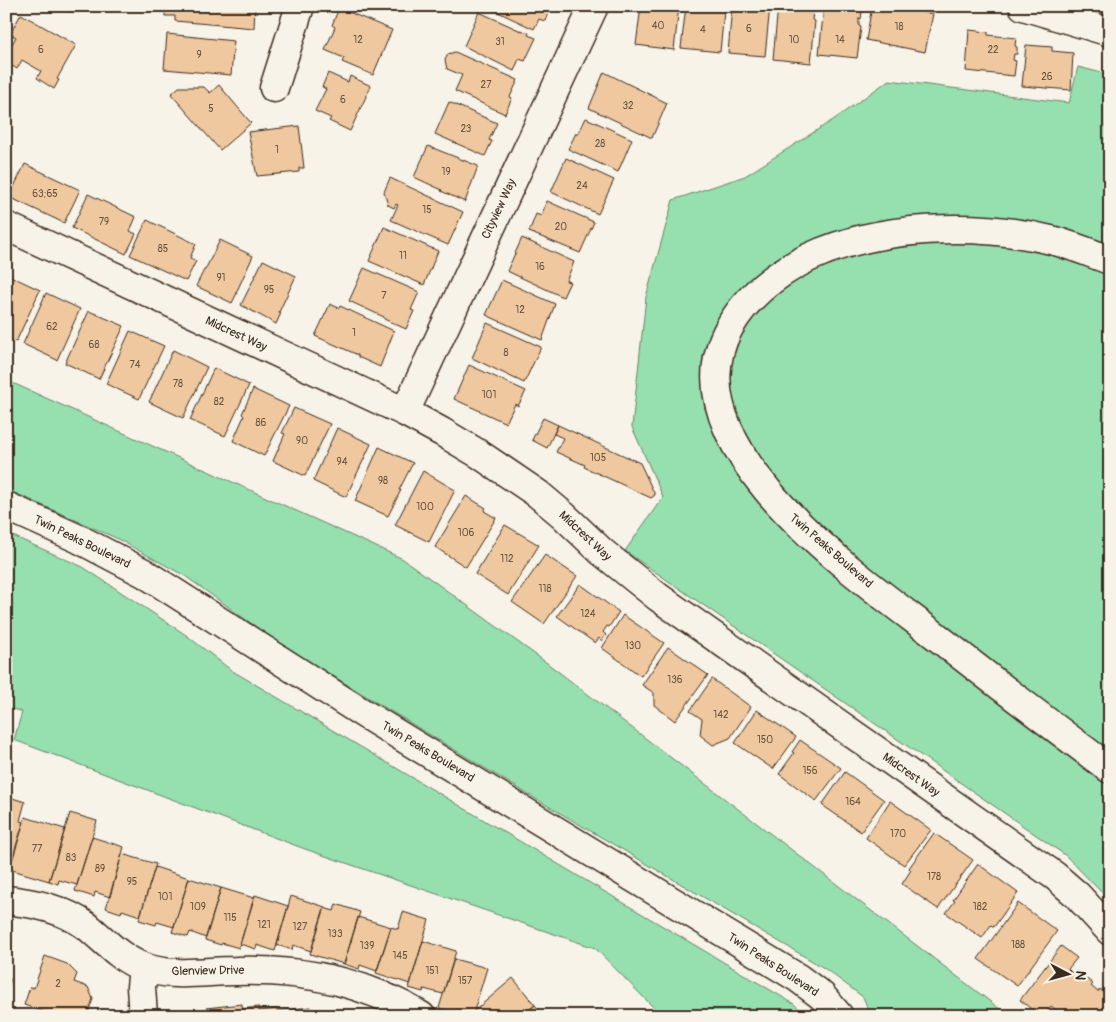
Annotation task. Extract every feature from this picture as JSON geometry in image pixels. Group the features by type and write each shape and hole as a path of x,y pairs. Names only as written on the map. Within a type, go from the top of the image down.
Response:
{"street":[{"path":"274,88 300,6"},
{"name":"Cityview Way","path":"405,412 594,6"},
{"path":"1023,6 1110,32"},
{"name":"Midcrest Way","path":"6,226 405,412 479,454 538,494 563,514 602,552 658,597 1055,876 1077,895 1110,931"},
{"name":"Twin Peaks Boulevard","path":"1110,260 1051,240 994,232 951,230 911,232 890,234 846,243 808,258 778,276 744,306 728,331 718,359 716,375 719,403 728,429 764,485 795,522 881,594 1110,769"},
{"name":"Twin Peaks Boulevard","path":"6,506 119,559 152,577 336,696 798,978 822,996 839,1016"},
{"name":"Glenview Drive","path":"6,900 47,907 68,916 86,926 129,960 160,972 265,970 312,975 358,986 396,1002 421,1016"},
{"path":"143,967 141,987 143,1016"}],"green space":[{"path":"1078,67 1110,75 1110,901 1065,855 625,551 663,497 632,427 646,297 673,200 745,176 833,120 889,80 1069,103"},
{"path":"6,380 403,559 547,663 1009,1016 871,1016 863,997 824,968 531,796 280,644 185,576 116,538 6,489"},
{"path":"6,533 83,567 186,635 231,670 794,1004 807,1016 655,1016 654,1008 595,948 305,849 14,740 22,712 6,707"}],"building":[{"path":"22,6 74,6 74,12"},
{"path":"165,6 255,6 254,28 175,21 175,16 165,16"},
{"path":"485,6 551,6 545,21 539,19 534,29"},
{"path":"641,6 679,6 674,50 636,45"},
{"path":"686,6 722,6 722,11 724,11 720,52 681,48"},
{"path":"732,6 770,6 765,56 728,53"},
{"path":"778,6 816,6 816,11 813,11 812,20 815,21 811,63 773,59"},
{"path":"824,6 860,6 860,12 862,12 861,19 859,18 859,26 861,27 857,58 819,54"},
{"path":"872,6 892,6 933,14 925,52 866,40"},
{"path":"339,8 392,30 373,75 342,62 344,58 325,50 335,27 332,25"},
{"path":"479,12 529,33 528,35 536,38 525,61 519,59 514,71 464,46"},
{"path":"21,14 76,45 57,79 59,80 54,89 37,78 41,71 22,60 17,69 6,62 6,55 16,37 10,34"},
{"path":"969,30 988,32 988,35 1016,38 1017,54 1014,54 1013,60 1016,61 1014,76 966,71"},
{"path":"167,34 234,41 231,75 164,69"},
{"path":"1026,45 1052,47 1052,51 1073,53 1071,90 1022,86"},
{"path":"455,52 518,80 505,114 455,91 462,75 447,69 445,60 448,54"},
{"path":"604,72 667,103 652,138 589,108"},
{"path":"328,73 348,82 350,76 371,86 350,131 329,121 331,118 315,111 326,89 322,87"},
{"path":"219,85 251,123 220,150 171,94 179,87 204,87 210,93"},
{"path":"449,102 497,123 489,140 492,141 485,156 435,134"},
{"path":"586,118 632,139 618,172 568,149"},
{"path":"299,126 304,168 299,168 299,172 257,176 248,132"},
{"path":"428,146 478,166 465,202 414,177"},
{"path":"566,158 614,180 598,214 551,192"},
{"path":"25,164 80,190 64,223 9,197"},
{"path":"390,178 463,212 448,245 391,220 398,205 396,204 394,208 388,205 384,192"},
{"path":"88,194 136,217 130,231 136,234 126,254 72,228"},
{"path":"547,201 594,222 580,253 529,232 536,214 541,216"},
{"path":"147,220 196,244 190,258 196,261 186,281 130,255"},
{"path":"384,227 438,251 424,285 369,261"},
{"path":"522,238 574,262 566,281 570,282 563,297 507,271"},
{"path":"220,240 253,256 232,303 196,286"},
{"path":"263,260 296,276 279,312 281,313 276,324 241,305"},
{"path":"364,268 419,292 411,310 414,311 406,329 349,301"},
{"path":"6,274 40,290 16,342 6,337"},
{"path":"502,280 555,304 542,340 486,315"},
{"path":"46,293 80,309 57,360 23,344"},
{"path":"330,304 339,308 340,306 394,331 380,367 315,336"},
{"path":"89,311 124,326 99,379 65,363"},
{"path":"487,323 541,347 524,383 472,358"},
{"path":"130,331 164,346 139,399 106,384"},
{"path":"173,350 207,367 183,418 149,402"},
{"path":"469,365 526,391 518,406 515,404 506,423 454,399"},
{"path":"214,368 249,385 225,436 190,420"},
{"path":"253,389 289,406 264,456 233,441"},
{"path":"294,408 330,424 305,476 273,461 285,434 282,433"},
{"path":"543,418 558,425 547,448 532,440"},
{"path":"558,425 640,463 655,495 651,498 556,452 563,438 554,434"},
{"path":"337,428 371,444 346,497 313,481"},
{"path":"379,447 413,463 388,516 355,501"},
{"path":"423,471 455,490 429,542 395,525"},
{"path":"466,496 486,508 484,511 496,518 466,567 435,547"},
{"path":"505,525 539,545 508,595 475,574"},
{"path":"545,555 577,576 544,624 512,602"},
{"path":"580,584 619,612 609,627 607,626 603,632 606,635 602,641 599,638 595,643 557,616"},
{"path":"623,615 664,643 641,676 602,648"},
{"path":"668,647 708,675 675,721 654,705 654,693 642,685"},
{"path":"712,679 751,707 730,738 713,745 700,735 702,719 690,711"},
{"path":"757,710 796,737 773,769 735,743"},
{"path":"800,740 841,768 816,801 779,774 794,753 792,752"},
{"path":"845,772 884,800 861,832 822,805"},
{"path":"6,796 25,802 20,821 24,822 9,871 6,870"},
{"path":"890,801 931,830 904,865 866,838"},
{"path":"70,813 97,821 77,885 59,880 58,884 49,881"},
{"path":"25,817 65,829 49,881 9,869"},
{"path":"934,833 973,860 938,909 902,884 911,870 909,868"},
{"path":"92,837 124,847 110,897 95,892 94,897 75,891"},
{"path":"122,854 156,864 140,916 122,910 121,913 106,908"},
{"path":"978,864 1018,893 994,927 991,925 982,938 946,913"},
{"path":"155,867 189,878 174,927 157,922 156,925 139,920"},
{"path":"189,878 221,888 206,938 190,932 188,937 172,932"},
{"path":"221,888 254,898 239,948 205,940"},
{"path":"255,895 288,906 275,951 257,945 256,949 240,944"},
{"path":"291,896 325,907 311,951 293,945 292,950 277,945"},
{"path":"1018,903 1057,931 1017,986 978,959"},
{"path":"336,904 360,912 344,964 310,954 324,908 334,911"},
{"path":"403,912 429,920 410,984 376,973 391,927 398,929"},
{"path":"358,917 391,927 377,971 360,965 359,969 344,964"},
{"path":"423,941 456,951 443,994 424,989 423,992 409,988"},
{"path":"1061,946 1077,958 1068,969 1074,975 1077,971 1093,984 1091,986 1098,992 1100,989 1110,997 1110,1009 1106,1014 1104,1013 1102,1016 1064,1016 1051,1006 1044,1016 1040,1016 1020,1000"},
{"path":"45,956 67,964 77,974 74,982 88,987 93,999 87,1016 56,1016 24,1005 30,987 34,988"},
{"path":"454,959 487,968 473,1014 459,1010 457,1014 439,1008"},
{"path":"6,978 11,979 6,995"},
{"path":"513,978 535,1005 521,1016 477,1016 473,1012"},
{"path":"242,1004 243,1016 207,1016 206,1008"},
{"path":"535,1005 544,1016 521,1016"},
{"path":"259,1007 259,1011 277,1009 277,1016 243,1016 242,1009"},
{"path":"311,1007 312,1016 277,1016 277,1011"}]}
